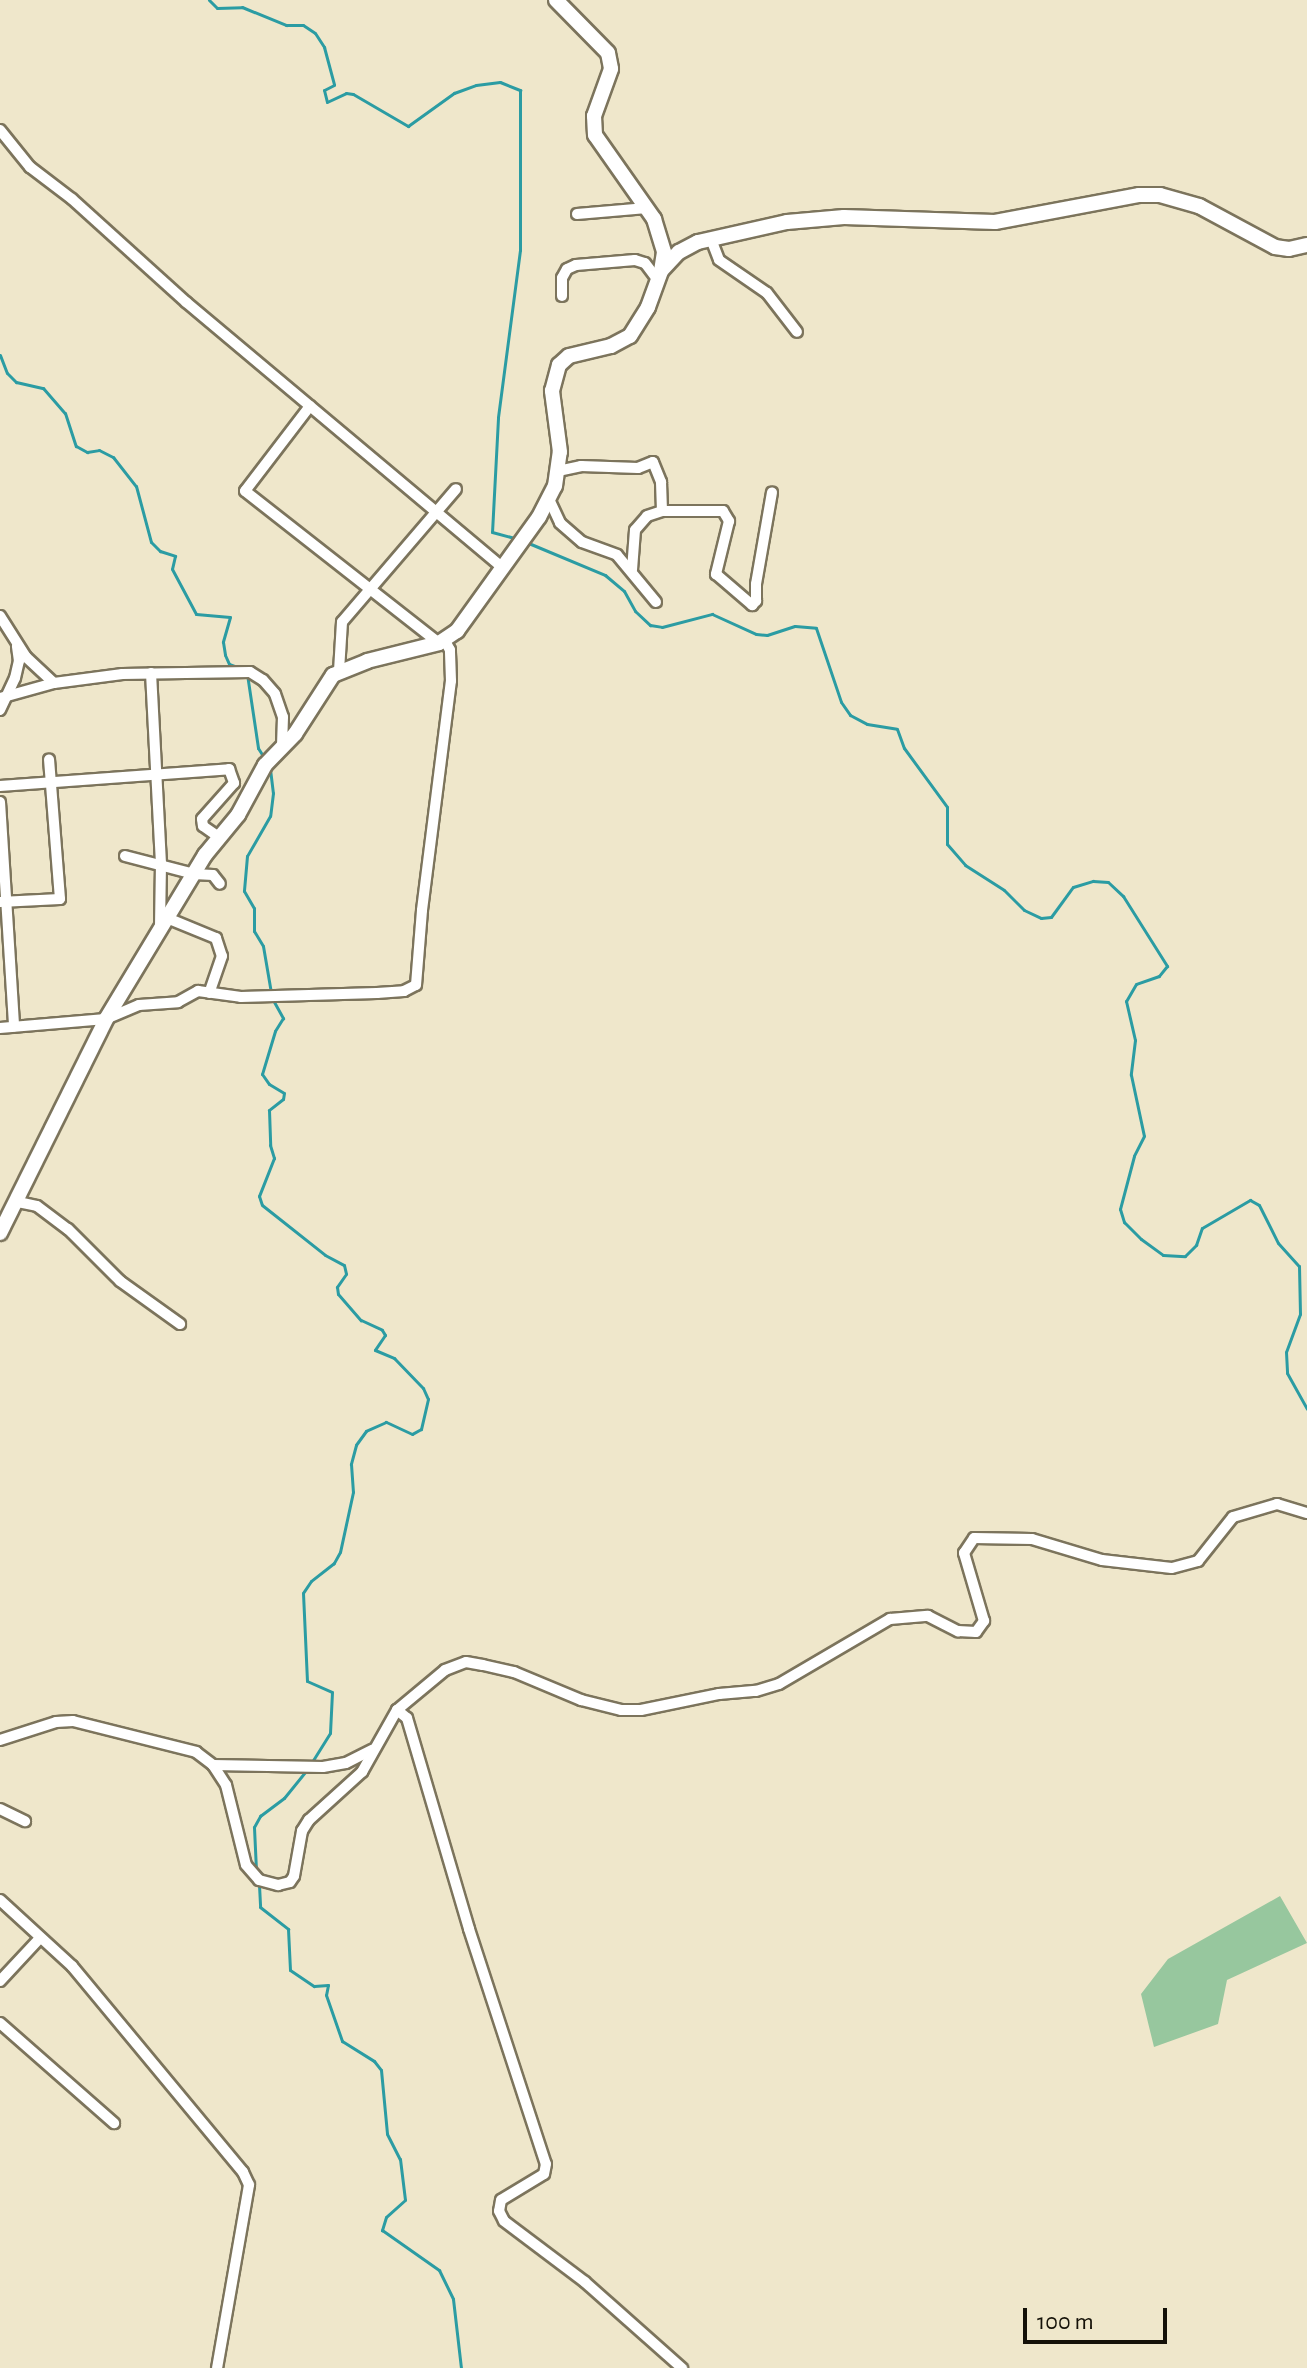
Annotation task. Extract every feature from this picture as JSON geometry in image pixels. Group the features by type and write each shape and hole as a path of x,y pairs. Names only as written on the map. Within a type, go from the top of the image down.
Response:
{"street":[{"path":"0,1233 106,1019 194,874 238,815 265,765 303,722 327,680 339,671 442,642 457,631 549,499 558,471 559,427 552,391 556,370 569,356 611,346 630,336 648,307 659,275 662,240 647,208 595,135 594,116 611,69 608,53 556,0"},
{"path":"0,130 30,167 72,199 186,302 436,515 503,568"},
{"path":"659,275 679,252 711,239 787,222 844,217 942,222 1017,220 1071,205 1139,195 1160,195 1199,206 1275,247 1289,249 1307,245"},
{"path":"577,214 647,208"},
{"path":"711,239 719,260 767,293 797,332"},
{"path":"562,296 562,278 567,269 576,265 635,260 645,263 659,275"},
{"path":"0,1028 106,1019 139,1005 178,1002 193,992 241,997 377,993 404,991 416,985 422,908 451,681 450,650 368,590 245,491 310,406"},
{"path":"558,471 581,466 638,468 653,462 661,482 662,511"},
{"path":"339,671 342,622 456,489"},
{"path":"632,570 637,524 662,511 723,511 728,515 716,574 747,604 752,605 756,601 756,584 772,492"},
{"path":"549,499 560,523 571,534 617,555 656,602"},
{"path":"0,616 40,673 54,683"},
{"path":"0,710 19,661 17,644"},
{"path":"4,697 54,683 151,673 250,672 275,694 283,717 282,746"},
{"path":"151,673 153,774 163,924"},
{"path":"4,902 60,899 49,759"},
{"path":"0,786 229,769 233,773 234,783 202,819 203,826 219,837"},
{"path":"0,802 14,1027"},
{"path":"125,856 194,874 213,875 220,884"},
{"path":"163,924 216,938 222,956 209,993"},
{"path":"18,1202 37,1206 68,1229 120,1281 180,1324"},
{"path":"0,1740 56,1722 73,1721 188,1748 213,1765 226,1785 246,1865 259,1880 278,1885 290,1882 294,1876 302,1831 309,1820 356,1778 397,1710 425,1683 445,1670 466,1662 514,1672 581,1700 621,1710 641,1710 756,1691 779,1684 890,1619 928,1616 958,1631 976,1632 984,1621 964,1553 974,1538 1032,1539 1102,1560 1172,1568 1198,1561 1233,1517 1277,1504 1307,1513"},
{"path":"397,1710 407,1718 469,1929 546,2164 544,2174 501,2200 499,2211 504,2221 585,2282 682,2368"},
{"path":"213,1765 323,1767 346,1763 374,1749"},
{"path":"0,1809 25,1821"},
{"path":"0,1900 72,1966 243,2172 249,2185 217,2368"},
{"path":"0,1981 40,1938"},
{"path":"0,2023 114,2123"}],"green space":[{"path":"1280,1896 1307,1943 1227,1980 1218,2024 1154,2047 1141,1994 1168,1959"}],"waterway":[{"path":"209,0 217,8 242,7 286,25 303,25 315,33 324,47 334,85 324,90 327,102 346,93 353,94 408,126 454,93 476,85 500,82 520,90 520,250 498,418 492,532 519,539"},
{"path":"0,355 7,373 16,382 43,388 65,413 76,446 87,452 99,450 113,457 136,486 151,542 160,551 175,556 172,569 196,614 230,617 223,642 225,655 229,664 242,669"},
{"path":"526,542 605,575 624,591 635,611 650,625 662,627 712,614 756,634 767,635 795,626 816,628 841,702 850,715 867,724 897,729 904,748 947,807 947,844 965,865 1004,890 1024,910 1041,918 1051,917 1073,887 1093,881 1108,882 1123,896 1167,966 1159,976 1136,984 1126,1001 1135,1040 1131,1075 1144,1136 1134,1156 1120,1209 1124,1222 1163,1255 1185,1256 1196,1245 1202,1228 1250,1200 1259,1205 1278,1243 1299,1266 1300,1314 1286,1352 1287,1373 1307,1409"},
{"path":"247,674 258,748 265,759"},
{"path":"270,769 273,793 270,816 247,856 244,891 254,908 254,931 263,946 271,993"},
{"path":"273,1000 283,1018 275,1031 262,1074 269,1084 284,1093 283,1099 269,1110 270,1145 274,1158 259,1196 262,1205 325,1255 344,1265 346,1274 337,1287 338,1294 361,1320 382,1330 385,1335 375,1350 394,1358 423,1388 428,1399 421,1429 412,1434 386,1422 366,1431 356,1445 351,1464 353,1492 340,1552 334,1563 311,1581 303,1593 307,1681 332,1692 330,1733 310,1765"},
{"path":"256,1870 254,1827 260,1816 284,1798 306,1771"},
{"path":"259,1885 260,1907 288,1929 290,1970 314,1986 328,1985 326,1995 342,2041 374,2061 381,2070 387,2134 400,2159 405,2200 386,2217 382,2230 439,2270 453,2299 461,2368"}]}
